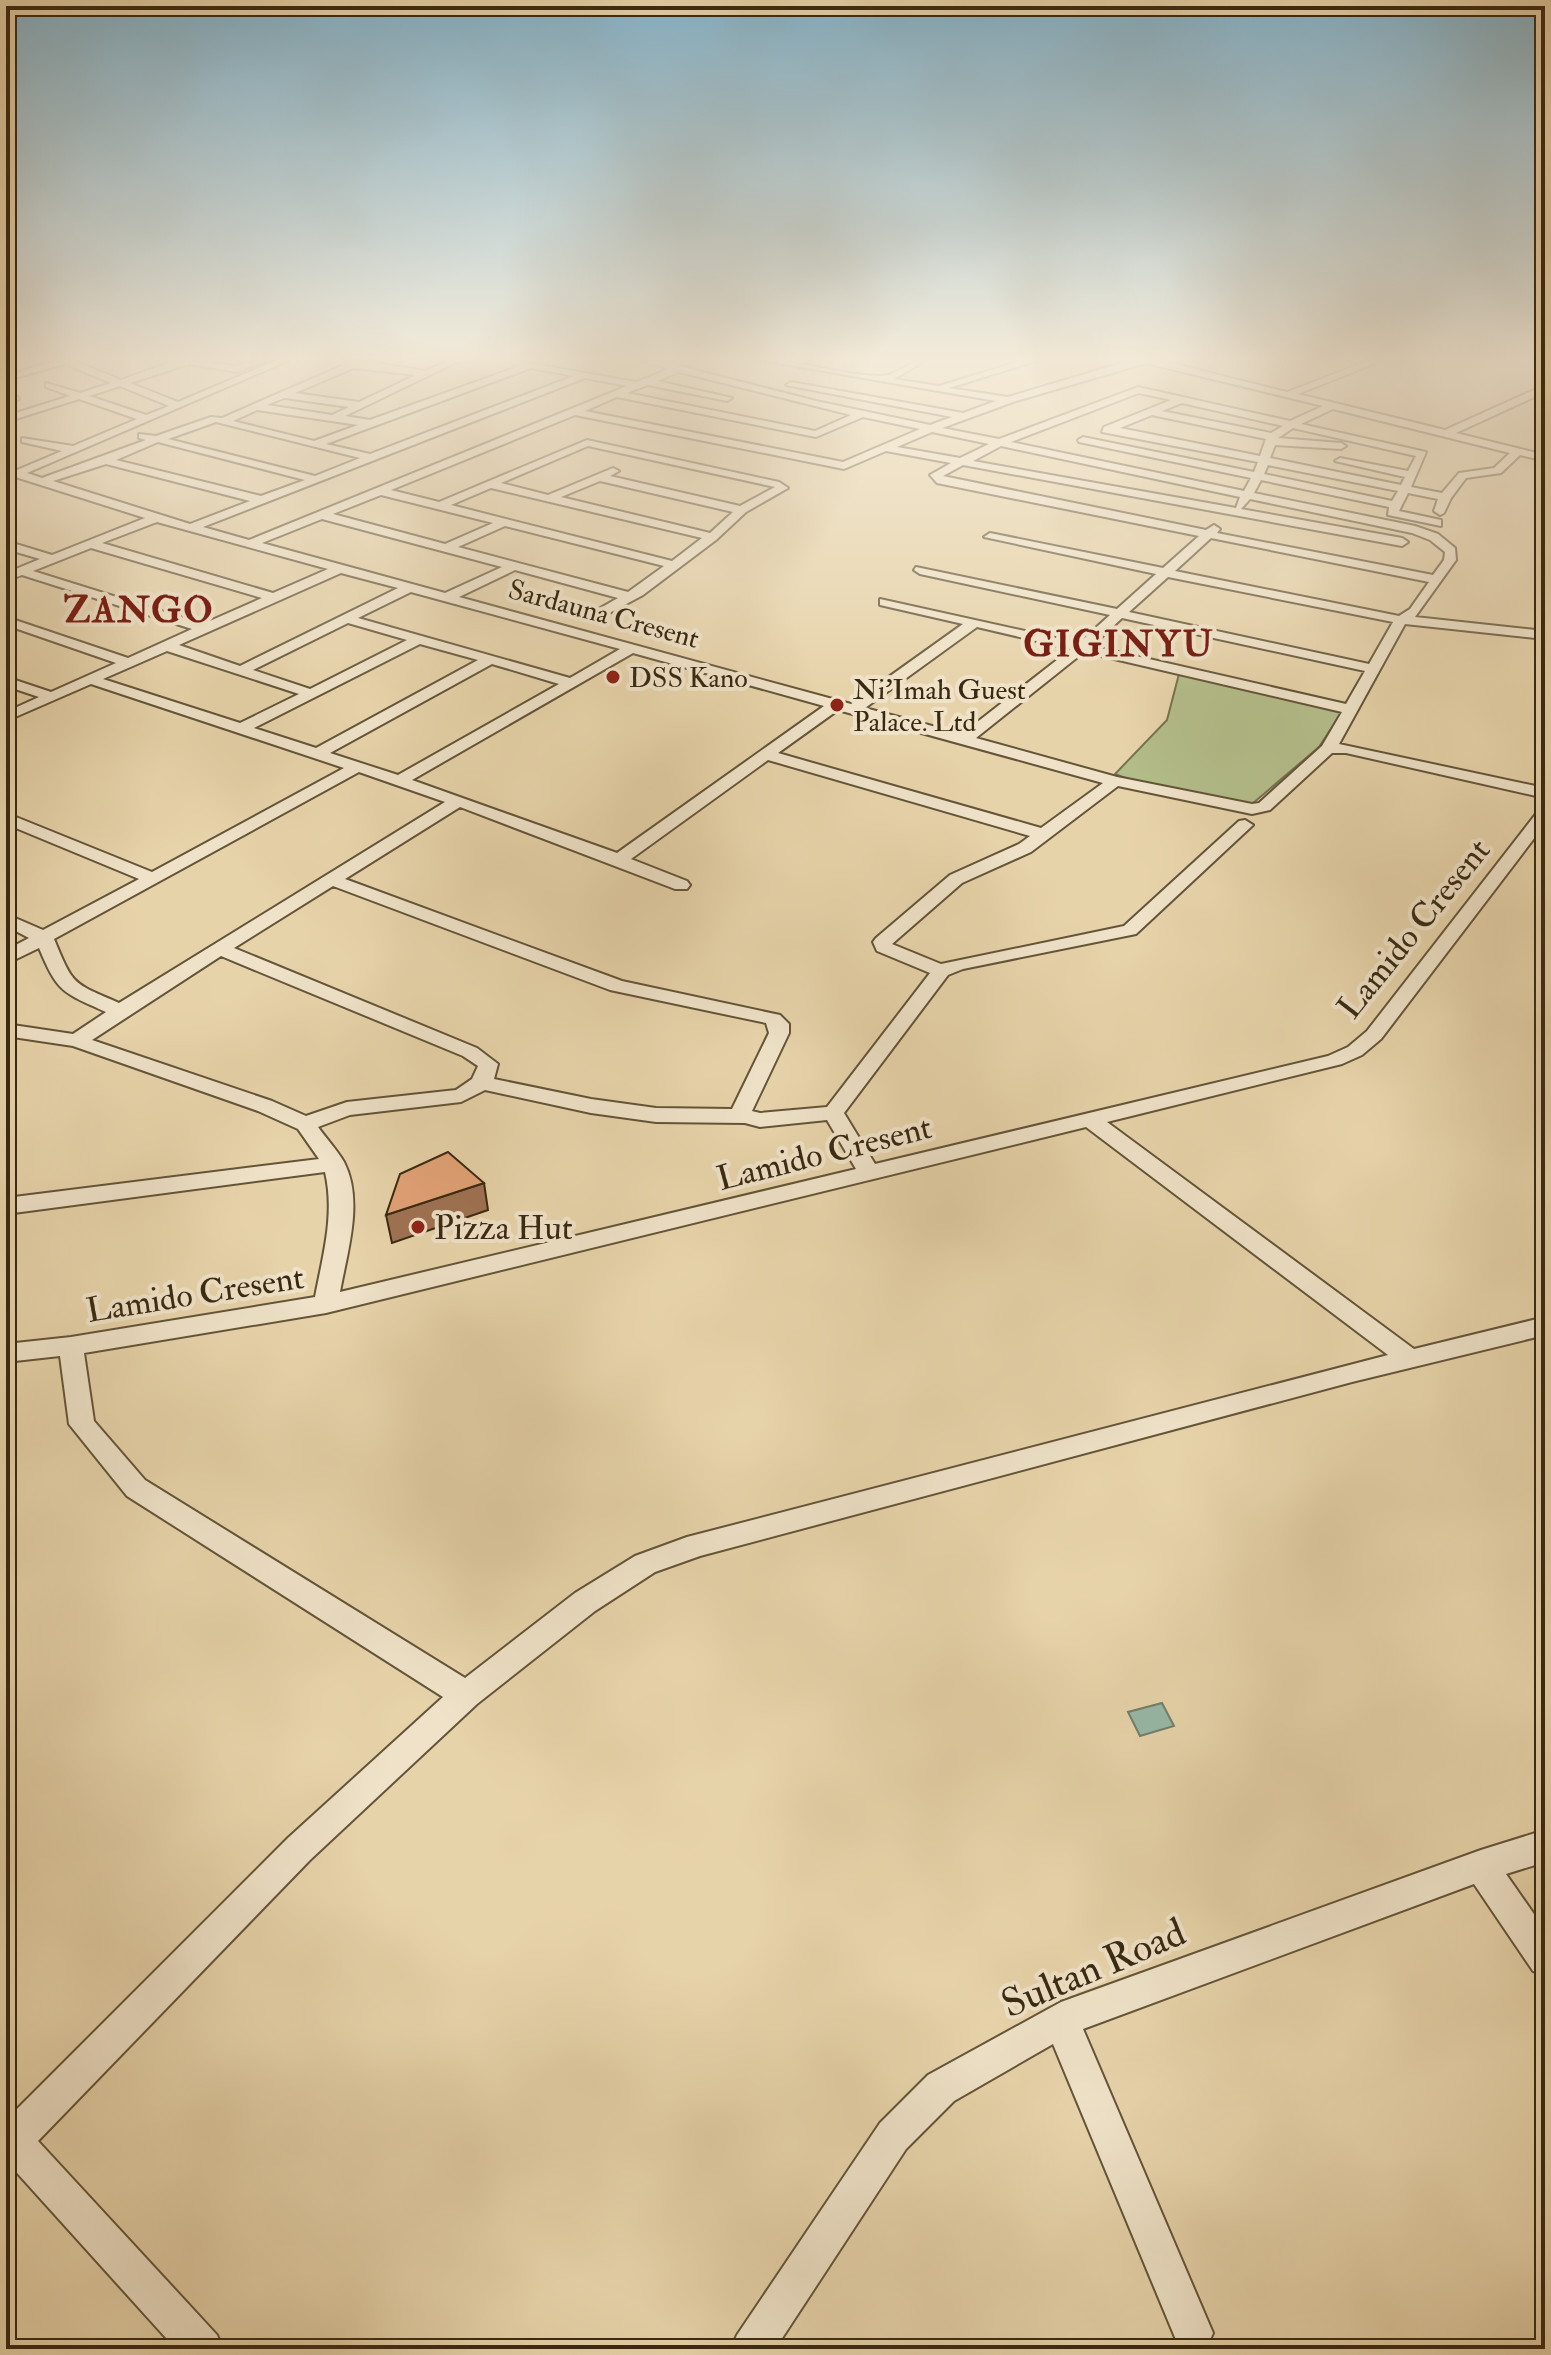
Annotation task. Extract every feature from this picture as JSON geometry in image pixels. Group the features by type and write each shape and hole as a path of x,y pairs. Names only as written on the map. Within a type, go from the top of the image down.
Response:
{"street":[{"path":"40,482 77,470"},
{"path":"141,470 262,500"},
{"path":"280,470 316,479"},
{"path":"190,528 341,470"},
{"path":"347,470 400,483"},
{"path":"250,544 432,470"},
{"path":"440,506 523,470"},
{"path":"550,498 615,470"},
{"path":"597,614 638,592 712,537 742,510 782,488 706,470"},
{"path":"945,470 936,475 936,479 1437,580"},
{"path":"1006,470 1451,551"},
{"path":"1018,472 1022,470"},
{"path":"1130,470 1434,537 1451,551"},
{"path":"1228,470 1395,505"},
{"path":"965,739 1083,646 1235,512 1249,495 1260,470"},
{"path":"1345,470 1406,489 1445,497"},
{"path":"1388,470 1413,475"},
{"path":"1416,470 1395,505 1394,514 1437,523"},
{"path":"1434,537 1445,497 1465,473 1498,470"},
{"name":"Sardauna Cresent","path":"9,471 190,528 1115,781 1252,809 1264,807 1328,749 1401,620 1415,612 1450,560 1451,551"},
{"path":"599,477 742,510"},
{"path":"490,484 712,537"},
{"path":"380,491 674,565"},
{"path":"322,515 627,596"},
{"path":"6,577 156,518"},
{"path":"449,547 504,522"},
{"path":"990,537 1401,620 1545,635"},
{"path":"91,544 275,598"},
{"path":"6,545 53,559"},
{"path":"448,597 514,566"},
{"path":"6,717 341,568"},
{"path":"920,570 1374,669"},
{"path":"21,571 204,629"},
{"path":"242,670 411,587"},
{"path":"885,602 1352,710"},
{"path":"347,619 573,683"},
{"path":"6,621 130,663"},
{"path":"854,709 975,622"},
{"path":"241,729 418,640"},
{"path":"167,646 309,693"},
{"path":"399,781 634,647"},
{"path":"317,754 489,660"},
{"path":"92,680 399,781 681,885"},
{"path":"6,681 53,697"},
{"path":"619,860 836,704"},
{"path":"1328,749 1369,752 1545,793"},
{"path":"768,755 1045,835"},
{"path":"6,958 357,767"},
{"path":"941,971 884,947 882,942 956,879 1025,848 1115,781"},
{"path":"77,1041 120,1011 457,802"},
{"name":"Lamido Cresent","path":"6,1353 71,1346 326,1304 1304,1068 1355,1051 1374,1035 1545,813"},
{"path":"6,818 154,879"},
{"path":"481,1083 591,1106 656,1115 745,1116 760,1120 833,1113 941,971 958,964 1130,930 1245,825"},
{"path":"333,880 617,986 773,1019 779,1024 779,1033 742,1111 745,1116"},
{"path":"6,919 44,938 62,980 71,989 120,1011"},
{"path":"219,949 470,1052 488,1064 487,1076 461,1096 347,1109 305,1124"},
{"path":"6,1030 77,1041 265,1106 305,1124 334,1164 341,1192 341,1221 326,1304"},
{"path":"833,1113 870,1173"},
{"path":"1089,1119 1412,1360"},
{"path":"6,1206 334,1164"},
{"path":"203,2349 8,2140 299,1849 466,1695 585,1602 645,1564 684,1549 1352,1373 1545,1326"},
{"path":"71,1346 82,1424 136,1488 466,1695"},
{"name":"Sultan Road","path":"751,2349 893,2136 941,2088 1061,2020 1481,1866 1545,1846"},
{"path":"1481,1866 1545,1959"},
{"path":"1061,2020 1193,2333"}],"green space":[{"path":"1179,674 1344,709 1319,747 1252,804 1133,781 1115,774 1167,720"}],"shaded area":[{"path":"1162,1703 1174,1726 1140,1736 1128,1712"}],"building":[{"path":"448,1152 484,1183 386,1215 400,1174"}],"place":[{"name":"DSS Kano","path":"613,677"},
{"name":"Ni'Imah Guest Palace. Ltd","path":"837,705"},
{"name":"Pizza Hut","path":"418,1227"}],"district":[{"name":"ZANGO","path":"139,609"},
{"name":"GIGINYU","path":"1119,643"}]}
